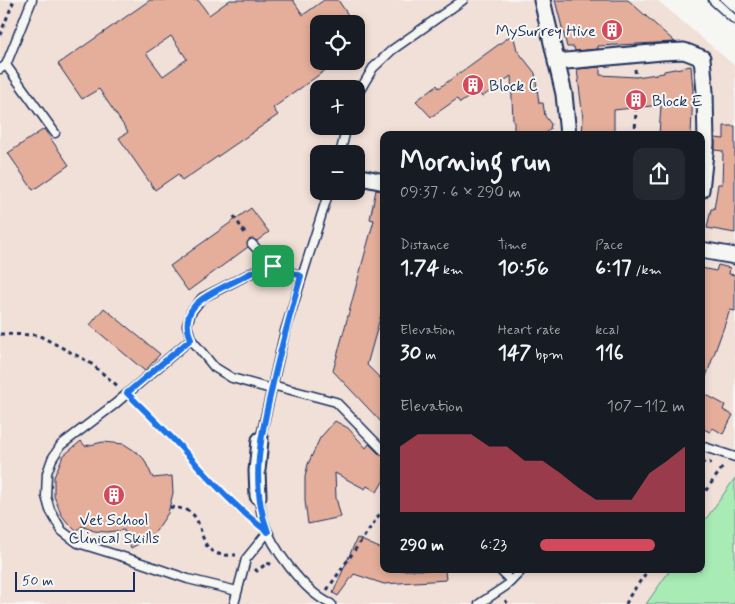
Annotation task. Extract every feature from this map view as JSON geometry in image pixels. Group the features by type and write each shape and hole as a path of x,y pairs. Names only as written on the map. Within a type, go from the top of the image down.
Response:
{"street":[{"path":"542,0 564,94 568,131"},
{"path":"556,62 617,55 684,51 702,58 705,92 705,153"},
{"path":"365,178 380,181"},
{"path":"705,251 735,256"},
{"path":"258,496 257,471 260,440"}],"lane":[{"path":"32,0 3,67 55,133"},
{"path":"365,82 373,68 392,50 464,0"},
{"path":"713,0 735,20"},
{"path":"260,440 301,276 326,200"},
{"path":"252,244 273,266"},
{"path":"301,276 273,266 265,266 202,298 193,307 188,318 187,324 191,339 214,368 232,378 336,402 380,447"},
{"path":"191,339 61,445 52,459 47,474 46,496 50,510 62,531 78,543 188,579 237,591"},
{"path":"705,447 735,457"},
{"path":"705,451 714,450"},
{"path":"258,496 263,519 275,545 291,568 314,594 331,604"},
{"path":"234,604 246,559 268,532"},
{"path":"503,573 510,581"},
{"path":"479,604 519,573"}],"path":[{"path":"0,35 14,0"},
{"path":"635,131 636,107"},
{"path":"234,216 252,244"},
{"path":"0,334 38,335 89,362 108,378"},
{"path":"127,393 186,453 226,498 247,517 268,532"},
{"path":"705,492 723,467"},
{"path":"170,507 185,509 192,513 197,520 206,547 217,554 236,555 246,559 257,571"},
{"path":"321,598 380,514"},
{"path":"626,604 646,573"},
{"path":"505,600 508,604"}],"shaded area":[{"path":"0,0 657,0 735,66 735,604 0,604"}],"green space":[{"path":"735,478 735,604 646,604 668,573 705,573 705,520"}],"building":[{"path":"150,0 198,0 209,15 230,0 293,0 303,15 324,0 338,0 348,15 310,15 310,70 326,70 273,108 278,115 182,181 178,174 155,190 119,138 128,132 99,89 82,99 58,64","holes":["171,36 187,59 163,76 146,53"]},
{"name":"MySurrey Hive","path":"555,0 628,0 675,42 598,46 598,49 575,51 574,47 567,47"},
{"name":"Block C","path":"513,34 517,50 535,73 539,103 543,103 545,116 551,124 550,129 548,131 514,131 511,76 482,97 478,91 460,103 457,99 431,117 416,101 437,85 439,88"},
{"name":"Block E","path":"691,66 693,90 691,131 659,131 661,105 614,110 614,131 582,131 583,119 577,69 600,67 600,75 636,77 664,73 664,71"},
{"path":"724,126 735,126 735,233 707,228 711,209 714,209 718,184 722,184 723,151 715,150 715,138 724,139"},
{"path":"44,129 69,165 33,190 8,153"},
{"path":"376,190 380,190 380,318 367,365 380,378 380,421 333,371 374,220 370,219"},
{"path":"251,208 269,232 257,241 249,240 247,243 248,247 188,291 170,266"},
{"path":"718,265 730,268 729,274 735,275 735,311 730,310 705,379 705,269 716,271"},
{"path":"104,308 160,354 145,371 90,325"},
{"path":"705,394 725,405 723,410 733,415 723,434 713,428 710,432 705,430"},
{"path":"335,421 348,428 366,448 369,444 380,455 380,487 377,492 367,486 365,489 335,473 336,498 341,517 308,524 305,501 305,477 308,464 320,438"},
{"name":"Vet School Clinical Skills","path":"81,441 85,446 103,442 124,444 144,459 153,478 172,476 173,493 168,513 156,531 146,540 131,548 124,530 94,531 82,526 76,531 61,514 54,496 54,477 63,456"},
{"path":"357,538 380,548 380,573 445,573 446,580 384,584 354,574 338,596 333,593"}],"place":[{"name":"MySurrey Hive","path":"612,30"},
{"name":"Block C","path":"473,85"},
{"name":"Block E","path":"636,100"},
{"name":"Vet School Clinical Skills","path":"114,495"}],"route":[{"path":"265,266 273,266 301,276 285,331 260,440 257,471 258,496 268,532 247,517 226,498 186,453 127,393 191,339 187,324 188,318 193,307 202,298 265,266"}]}
